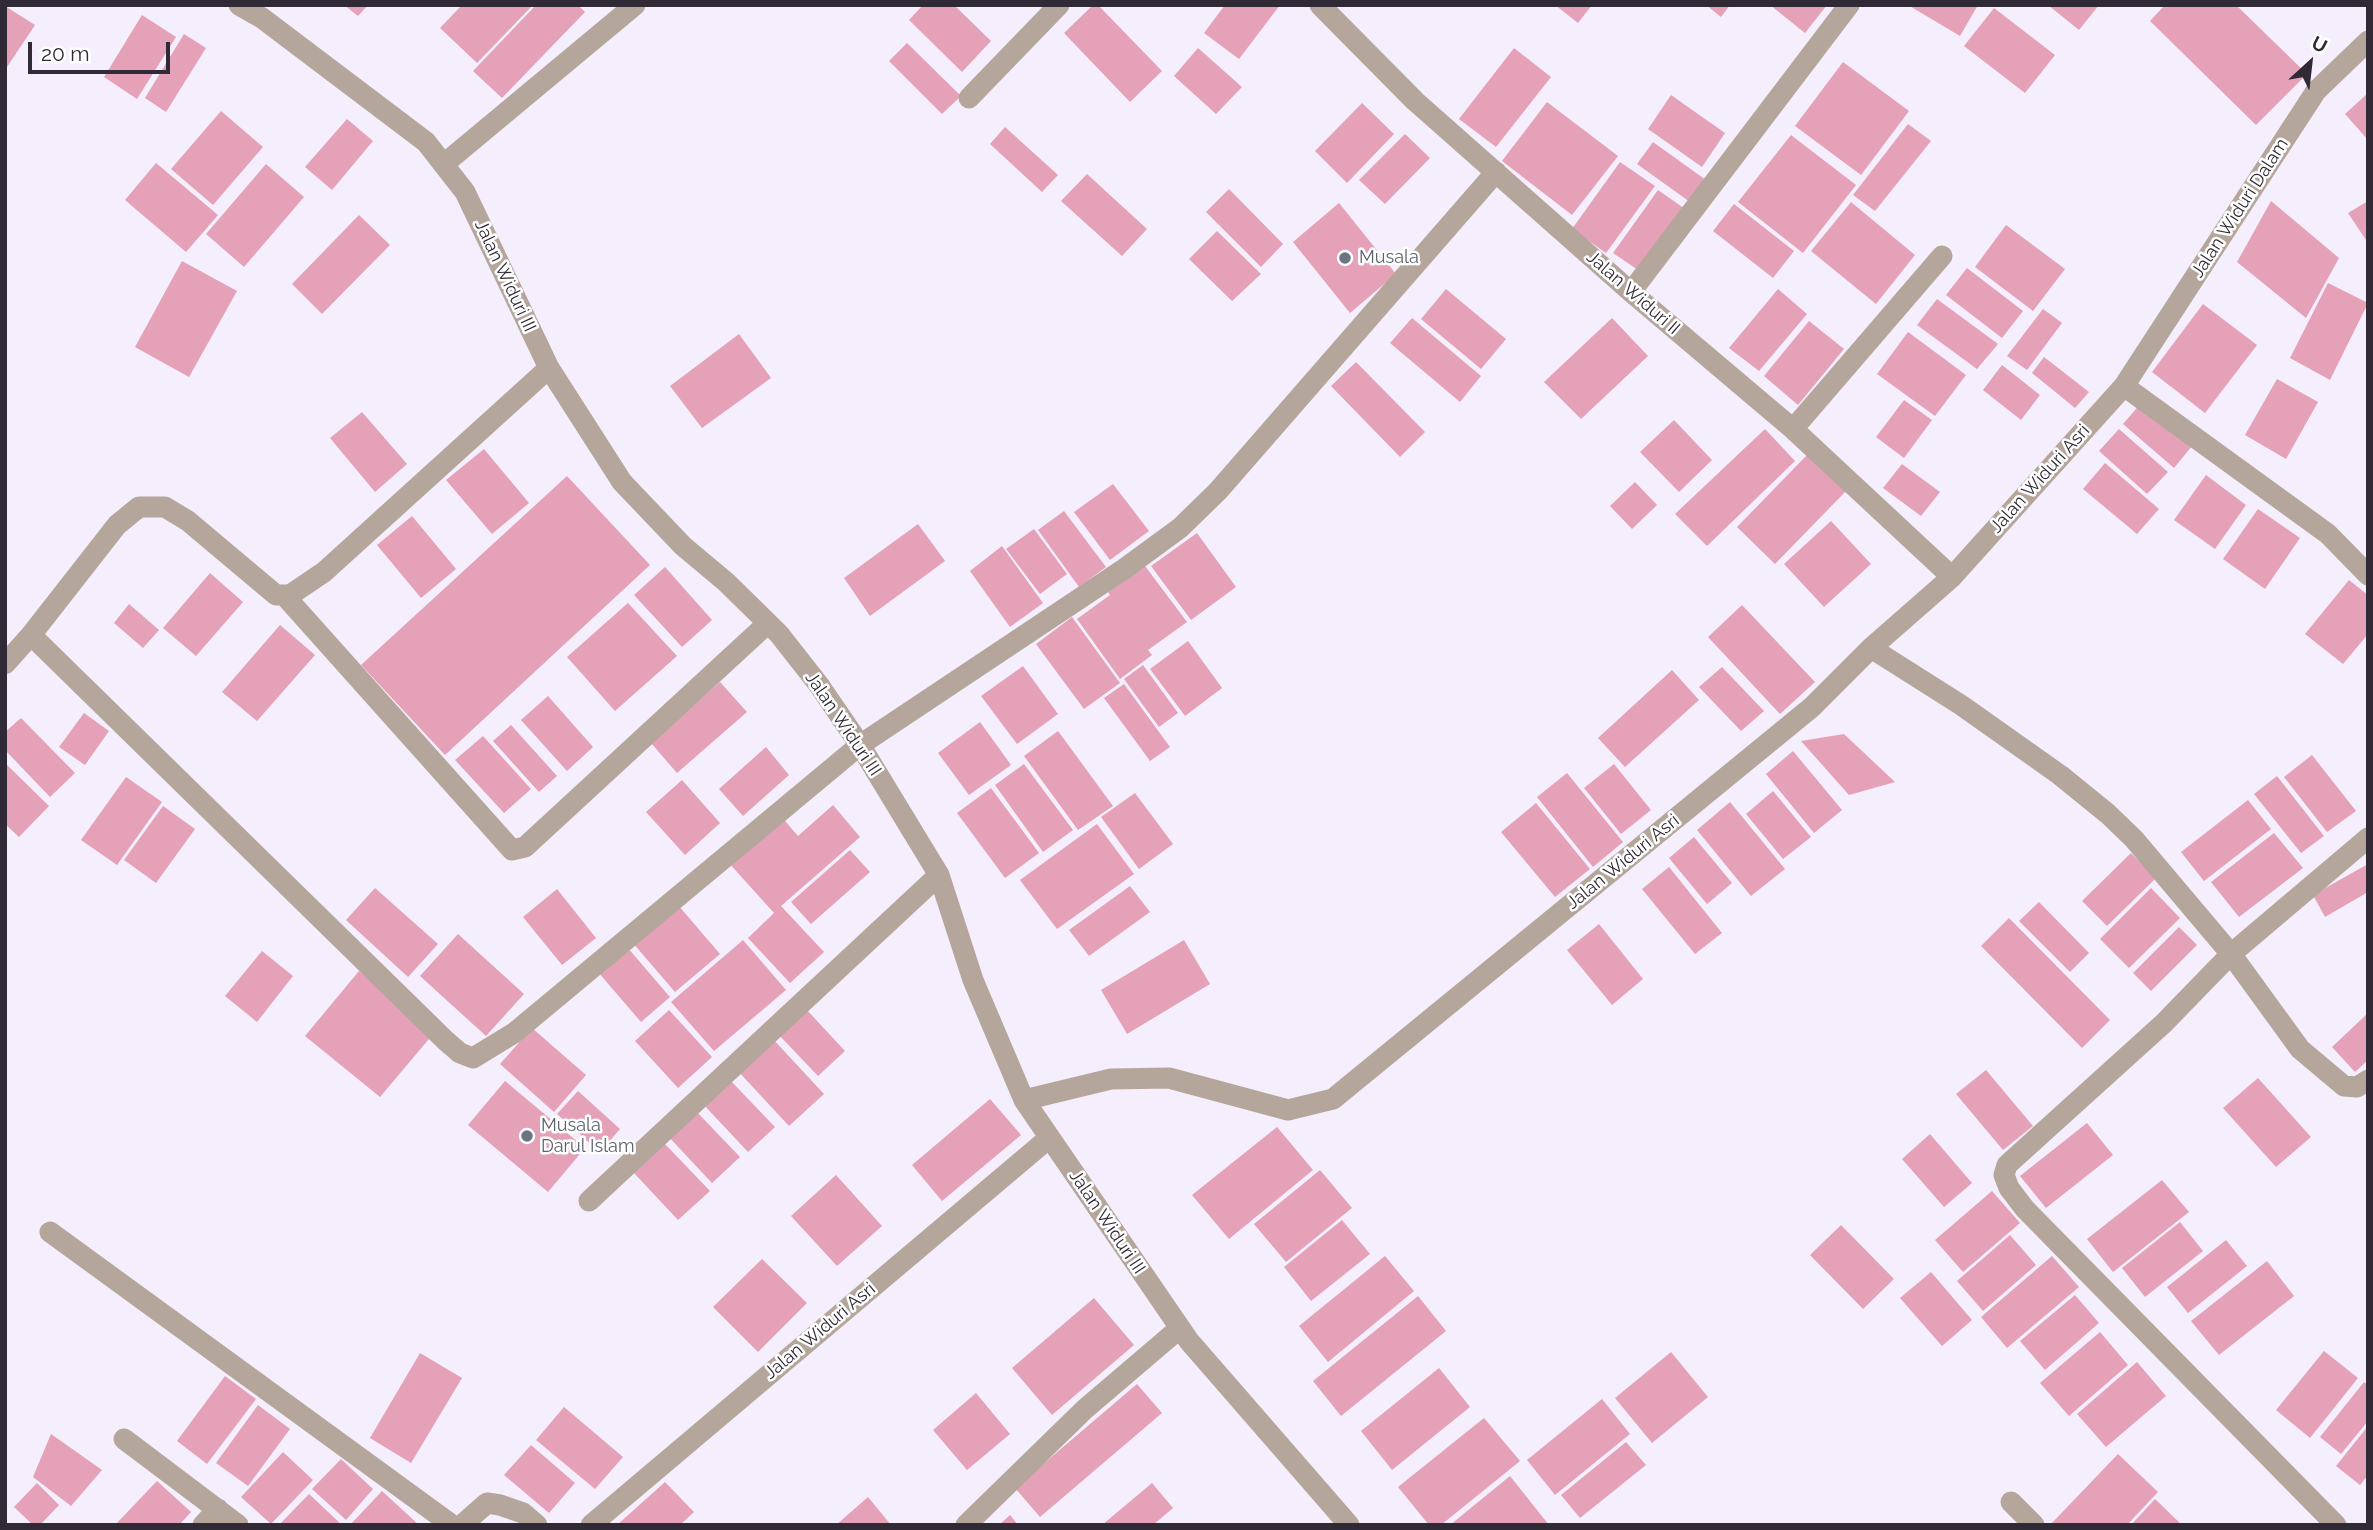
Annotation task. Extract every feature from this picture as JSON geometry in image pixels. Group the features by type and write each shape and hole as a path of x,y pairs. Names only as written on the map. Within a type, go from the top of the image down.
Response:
{"street":[{"name":"Jalan Widuri III","path":"239,5 262,18 426,142 465,192 549,368 622,482 683,546 726,582 768,623 819,685 860,745 939,875 973,980 1024,1100 1049,1138 1180,1328 1349,1525"},
{"path":"444,164 635,5"},
{"path":"969,98 1059,5"},
{"name":"Jalan Widuri II","path":"1320,5 1415,101 1630,292 1793,429 1952,577"},
{"path":"1630,292 1849,5"},
{"name":"Jalan Widuri Dalam","path":"2124,386 2316,91 2368,41"},
{"path":"31,635 446,1041 460,1053 473,1058 514,1033 860,745 1124,569 1180,528 1217,491 1496,172"},
{"path":"1793,429 1942,256"},
{"path":"5,664 117,525 139,507 165,507 188,521 276,595 290,595 324,572 549,368"},
{"path":"2124,386 2328,534 2368,575"},
{"name":"Jalan Widuri Asri","path":"1024,1100 1111,1079 1170,1078 1288,1110 1333,1099 1812,707 1871,648 1952,577 2124,386"},
{"path":"284,595 512,850 526,846 768,623"},
{"path":"1871,648 1972,713 2060,775 2108,814 2134,839 2231,954 2300,1049 2344,1086 2357,1087 2368,1080"},
{"path":"2336,1525 2025,1209 2009,1188 2004,1175 2007,1165 2164,1023 2231,954 2368,838"},
{"path":"589,1201 939,875"},
{"name":"Jalan Widuri Asri","path":"592,1525 1049,1138"},
{"path":"50,1232 452,1525"},
{"path":"966,1525 1085,1409 1180,1328"},
{"path":"124,1439 238,1525"},
{"path":"2011,1502 2034,1525"},
{"path":"462,1525 487,1503 523,1513 537,1525"},
{"path":"203,1525 218,1509"}],"building":[{"path":"344,5 368,5 358,16"},
{"path":"462,5 533,5 477,63 440,28"},
{"path":"536,5 578,5 585,12 502,98 473,71"},
{"path":"923,5 954,5 991,41 962,72 909,20"},
{"path":"1093,5 1098,5 1162,71 1130,102 1064,33"},
{"path":"1225,5 1280,5 1239,59 1204,33"},
{"path":"1555,5 1592,5 1578,23"},
{"path":"1706,5 1730,5 1721,17"},
{"path":"1770,5 1827,5 1805,33"},
{"path":"1908,5 1978,5 1960,36"},
{"path":"2048,5 2099,5 2079,30"},
{"path":"2165,5 2236,5 2307,74 2256,125 2150,21"},
{"path":"5,6 35,25 5,70"},
{"path":"1994,8 2055,55 2025,93 1964,46"},
{"path":"142,15 176,37 137,99 104,77"},
{"path":"184,34 206,48 166,112 145,98"},
{"path":"907,43 961,96 942,114 889,61"},
{"path":"1198,48 1242,87 1216,114 1174,76"},
{"path":"1514,48 1551,77 1496,147 1459,119"},
{"path":"1843,62 1909,111 1861,175 1795,126"},
{"path":"2368,93 2368,140 2345,114"},
{"path":"1671,95 1725,133 1702,167 1648,129"},
{"path":"1547,102 1618,156 1572,215 1502,161"},
{"path":"1362,103 1394,134 1347,183 1315,151"},
{"path":"221,111 263,147 213,205 171,169"},
{"path":"347,119 373,141 332,190 305,167"},
{"path":"1908,124 1931,141 1875,211 1853,195"},
{"path":"1005,127 1058,175 1042,192 990,144"},
{"path":"1405,134 1430,158 1385,204 1359,180"},
{"path":"1791,135 1856,185 1803,253 1738,202"},
{"path":"1653,142 1706,180 1690,202 1637,164"},
{"path":"1620,162 1655,186 1606,253 1572,229"},
{"path":"156,163 218,215 186,252 125,200"},
{"path":"266,164 304,197 244,267 206,234"},
{"path":"1087,174 1147,229 1122,256 1061,201"},
{"path":"1229,189 1283,244 1261,267 1206,212"},
{"path":"1658,190 1685,209 1641,272 1613,253"},
{"path":"2271,201 2339,258 2306,318 2237,262"},
{"path":"2368,201 2368,243 2348,213"},
{"path":"1851,202 1915,255 1876,304 1811,251"},
{"name":"Musala","path":"1339,203 1396,274 1350,313 1293,242"},
{"path":"1734,204 1794,251 1773,278 1713,231"},
{"path":"359,215 390,245 322,314 292,284"},
{"path":"2006,225 2065,269 2033,311 1975,267"},
{"path":"1217,231 1261,274 1232,301 1189,259"},
{"path":"182,261 237,291 189,377 135,347"},
{"path":"1967,268 2023,311 2002,338 1946,295"},
{"path":"2328,283 2368,303 2330,380 2290,358"},
{"path":"1446,289 1506,339 1481,369 1421,319"},
{"path":"1778,289 1807,314 1759,371 1729,348"},
{"path":"1937,299 1998,344 1977,369 1917,325"},
{"path":"2203,304 2257,345 2205,413 2152,372"},
{"path":"2043,309 2062,323 2027,370 2007,356"},
{"path":"1412,318 1481,376 1460,402 1390,343"},
{"path":"1612,318 1648,356 1581,419 1544,382"},
{"path":"1809,321 1844,349 1798,405 1764,376"},
{"path":"1908,332 1966,375 1935,416 1877,374"},
{"path":"739,334 771,378 702,428 670,386"},
{"path":"2044,357 2089,392 2075,408 2032,373"},
{"path":"1356,362 1425,432 1400,457 1331,386"},
{"path":"2002,365 2040,395 2021,420 1983,390"},
{"path":"2277,379 2318,402 2286,459 2245,435"},
{"path":"1904,400 1932,420 1904,458 1876,437"},
{"path":"2142,402 2192,446 2174,468 2123,424"},
{"path":"362,412 407,464 375,492 330,438"},
{"path":"1674,420 1712,460 1679,492 1640,452"},
{"path":"1765,429 1795,461 1707,546 1675,514"},
{"path":"2119,429 2168,472 2147,494 2099,451"},
{"path":"484,449 529,503 492,534 446,480"},
{"path":"1809,453 1847,490 1775,564 1737,527"},
{"path":"2105,463 2159,509 2137,534 2083,489"},
{"path":"1902,464 1940,492 1921,516 1883,488"},
{"path":"2206,475 2246,505 2215,549 2174,520"},
{"path":"567,476 650,565 445,755 361,665"},
{"path":"1635,482 1657,505 1632,529 1610,506"},
{"path":"1113,484 1149,531 1110,560 1074,512"},
{"path":"2258,509 2300,538 2265,589 2223,559"},
{"path":"1064,511 1106,567 1079,587 1038,530"},
{"path":"412,516 456,569 421,598 377,545"},
{"path":"1831,521 1871,564 1824,607 1784,564"},
{"path":"918,524 945,561 870,616 844,578"},
{"path":"1034,529 1067,574 1040,594 1006,549"},
{"path":"1197,533 1236,587 1191,620 1151,566"},
{"path":"1002,546 1043,603 1010,627 970,571"},
{"path":"1145,566 1187,622 1148,650 1152,655 1120,679 1077,619 1110,595 1108,592"},
{"path":"665,567 712,620 682,647 634,595"},
{"path":"210,573 243,602 196,656 163,628"},
{"path":"2349,580 2368,595 2368,634 2343,664 2305,634"},
{"path":"628,603 677,656 615,711 567,657"},
{"path":"129,604 159,630 143,648 114,623"},
{"path":"1742,605 1815,682 1780,714 1708,637"},
{"path":"1072,617 1120,683 1084,709 1036,644"},
{"path":"280,625 315,655 257,721 222,692"},
{"path":"1188,641 1222,688 1185,716 1150,669"},
{"path":"1143,665 1178,713 1159,727 1124,679"},
{"path":"1023,666 1058,714 1017,744 981,696"},
{"path":"1722,667 1764,711 1741,731 1699,687"},
{"path":"1672,670 1699,700 1625,767 1598,738"},
{"path":"720,682 747,712 677,773 651,743"},
{"path":"1124,684 1170,747 1150,761 1104,698"},
{"path":"548,696 593,747 567,771 521,720"},
{"path":"84,713 109,731 85,765 59,747"},
{"path":"21,718 75,773 50,797 5,750 5,732"},
{"path":"980,722 1011,765 969,795 938,753"},
{"path":"511,725 557,776 539,792 493,741"},
{"path":"1058,731 1113,806 1078,830 1024,756"},
{"path":"1844,734 1895,782 1849,795 1801,741"},
{"path":"483,736 531,789 504,813 455,760"},
{"path":"766,747 789,775 743,816 719,789"},
{"path":"1793,751 1842,810 1814,833 1766,774"},
{"path":"2312,755 2356,811 2327,832 2284,777"},
{"path":"5,763 49,806 19,837 5,824"},
{"path":"1024,764 1073,830 1043,852 995,785"},
{"path":"1614,764 1651,810 1621,834 1584,788"},
{"path":"1567,773 1623,842 1593,867 1537,797"},
{"path":"2277,776 2324,836 2301,853 2254,794"},
{"path":"126,777 162,802 117,865 81,840"},
{"path":"682,780 720,823 685,855 646,812"},
{"path":"991,788 1039,853 1005,878 957,813"},
{"path":"1773,791 1811,837 1783,859 1746,814"},
{"path":"1135,793 1173,844 1139,869 1101,817"},
{"path":"2248,800 2271,829 2204,881 2181,852"},
{"path":"1730,802 1785,869 1751,896 1697,830"},
{"path":"1536,803 1590,869 1555,897 1501,832"},
{"path":"833,805 860,837 781,906 824,952 790,983 748,938 774,913 728,862 780,815 798,836"},
{"path":"163,806 195,829 156,883 124,860"},
{"path":"1097,824 1134,874 1057,929 1020,880"},
{"path":"2274,833 2303,868 2239,917 2211,882"},
{"path":"1694,837 1732,883 1707,904 1669,858"},
{"path":"850,850 870,872 811,924 791,902"},
{"path":"2131,853 2156,878 2107,926 2082,901"},
{"path":"2368,864 2368,892 2325,917 2313,895"},
{"path":"1669,867 1722,933 1695,954 1642,889"},
{"path":"1130,886 1150,912 1089,956 1069,930"},
{"path":"375,888 438,944 408,977 346,920"},
{"path":"2151,888 2180,918 2129,968 2100,939"},
{"path":"557,889 596,938 562,965 523,917"},
{"path":"2039,902 2089,953 2070,972 2019,921"},
{"path":"678,905 720,954 675,992 632,942"},
{"path":"2009,918 2110,1020 2082,1048 1981,946"},
{"path":"1599,924 1643,979 1612,1005 1567,950"},
{"path":"2179,927 2197,945 2151,991 2133,973"},
{"path":"458,934 524,994 486,1036 420,976"},
{"path":"743,940 786,990 714,1051 671,1002"},
{"path":"1184,940 1210,984 1127,1034 1101,990"},
{"path":"627,947 670,997 641,1022 598,972"},
{"path":"262,951 293,976 257,1022 225,996"},
{"path":"359,971 434,1033 380,1097 305,1036"},
{"path":"805,1008 845,1051 818,1076 778,1034"},
{"path":"669,1010 712,1057 678,1088 635,1041"},
{"path":"2368,1013 2368,1060 2355,1072 2332,1047"},
{"path":"532,1028 586,1075 554,1112 500,1064"},
{"path":"772,1038 824,1094 789,1126 737,1070"},
{"path":"1986,1070 2033,1126 2003,1150 1956,1094"},
{"path":"2258,1078 2311,1137 2276,1167 2223,1108"},
{"path":"729,1079 775,1127 748,1152 703,1104"},
{"name":"Musala Darul Islam","path":"505,1081 585,1148 548,1192 468,1125"},
{"path":"578,1091 620,1129 600,1152 557,1114"},
{"path":"990,1099 1021,1135 942,1201 912,1165"},
{"path":"694,1109 740,1157 712,1183 667,1135"},
{"path":"2087,1123 2113,1155 2046,1208 2020,1176"},
{"path":"1277,1127 1313,1170 1229,1239 1192,1195"},
{"path":"1930,1134 1972,1183 1944,1207 1902,1159"},
{"path":"665,1144 710,1191 678,1220 634,1173"},
{"path":"1320,1170 1352,1208 1286,1262 1254,1224"},
{"path":"836,1175 882,1226 837,1266 791,1216"},
{"path":"2162,1180 2189,1212 2113,1272 2087,1239"},
{"path":"1992,1191 2020,1223 1963,1272 1935,1240"},
{"path":"1342,1220 1370,1254 1311,1301 1284,1267"},
{"path":"2180,1222 2203,1251 2145,1297 2122,1268"},
{"path":"1841,1225 1894,1279 1863,1309 1810,1255"},
{"path":"2010,1235 2036,1265 1983,1311 1957,1281"},
{"path":"2226,1240 2247,1266 2188,1313 2167,1287"},
{"path":"1385,1256 1414,1291 1328,1362 1299,1326"},
{"path":"2052,1256 2079,1287 2007,1348 1981,1317"},
{"path":"762,1259 807,1303 758,1352 713,1307"},
{"path":"2267,1261 2294,1296 2219,1355 2191,1321"},
{"path":"1931,1272 1972,1320 1942,1346 1900,1298"},
{"path":"2075,1295 2099,1323 2045,1370 2020,1341"},
{"path":"1418,1296 1446,1331 1341,1416 1313,1381"},
{"path":"1094,1298 1134,1345 1052,1415 1012,1368"},
{"path":"2100,1332 2128,1365 2069,1416 2040,1383"},
{"path":"2324,1351 2358,1378 2310,1438 2276,1410"},
{"path":"1671,1352 1708,1397 1652,1443 1615,1398"},
{"path":"420,1353 462,1378 411,1463 370,1438"},
{"path":"2137,1362 2166,1396 2106,1447 2077,1414"},
{"path":"1439,1368 1470,1407 1392,1470 1361,1431"},
{"path":"225,1376 256,1399 207,1464 177,1441"},
{"path":"2364,1382 2368,1385 2368,1421 2341,1454 2320,1437"},
{"path":"1137,1384 1162,1413 1040,1517 1015,1488"},
{"path":"976,1393 1010,1434 967,1470 933,1430"},
{"path":"1602,1399 1630,1434 1555,1495 1527,1460"},
{"path":"258,1405 290,1429 248,1486 216,1463"},
{"path":"564,1407 623,1457 595,1489 536,1440"},
{"path":"1484,1418 1520,1461 1441,1525 1429,1525 1398,1487"},
{"path":"2368,1426 2368,1475 2360,1485 2336,1466"},
{"path":"51,1434 102,1470 71,1506 33,1477"},
{"path":"1626,1442 1646,1465 1580,1518 1561,1495"},
{"path":"531,1445 575,1483 549,1513 504,1475"},
{"path":"283,1452 313,1480 271,1524 241,1497"},
{"path":"2118,1454 2158,1492 2127,1525 2050,1525"},
{"path":"341,1459 373,1489 346,1520 312,1489"},
{"path":"1510,1476 1549,1525 1450,1525"},
{"path":"157,1481 191,1512 179,1525 115,1525"},
{"path":"665,1482 694,1512 680,1525 617,1525"},
{"path":"37,1483 59,1505 40,1525 33,1525 14,1507"},
{"path":"1152,1483 1173,1508 1153,1525 1102,1525"},
{"path":"382,1491 419,1525 350,1525"},
{"path":"309,1494 342,1525 279,1525"},
{"path":"868,1497 891,1525 836,1525"},
{"path":"2155,1499 2182,1525 2131,1525"},
{"path":"1010,1515 1018,1525 999,1525"}],"place":[{"name":"Musala","path":"1345,258"},
{"name":"Musala Darul Islam","path":"527,1136"}]}
